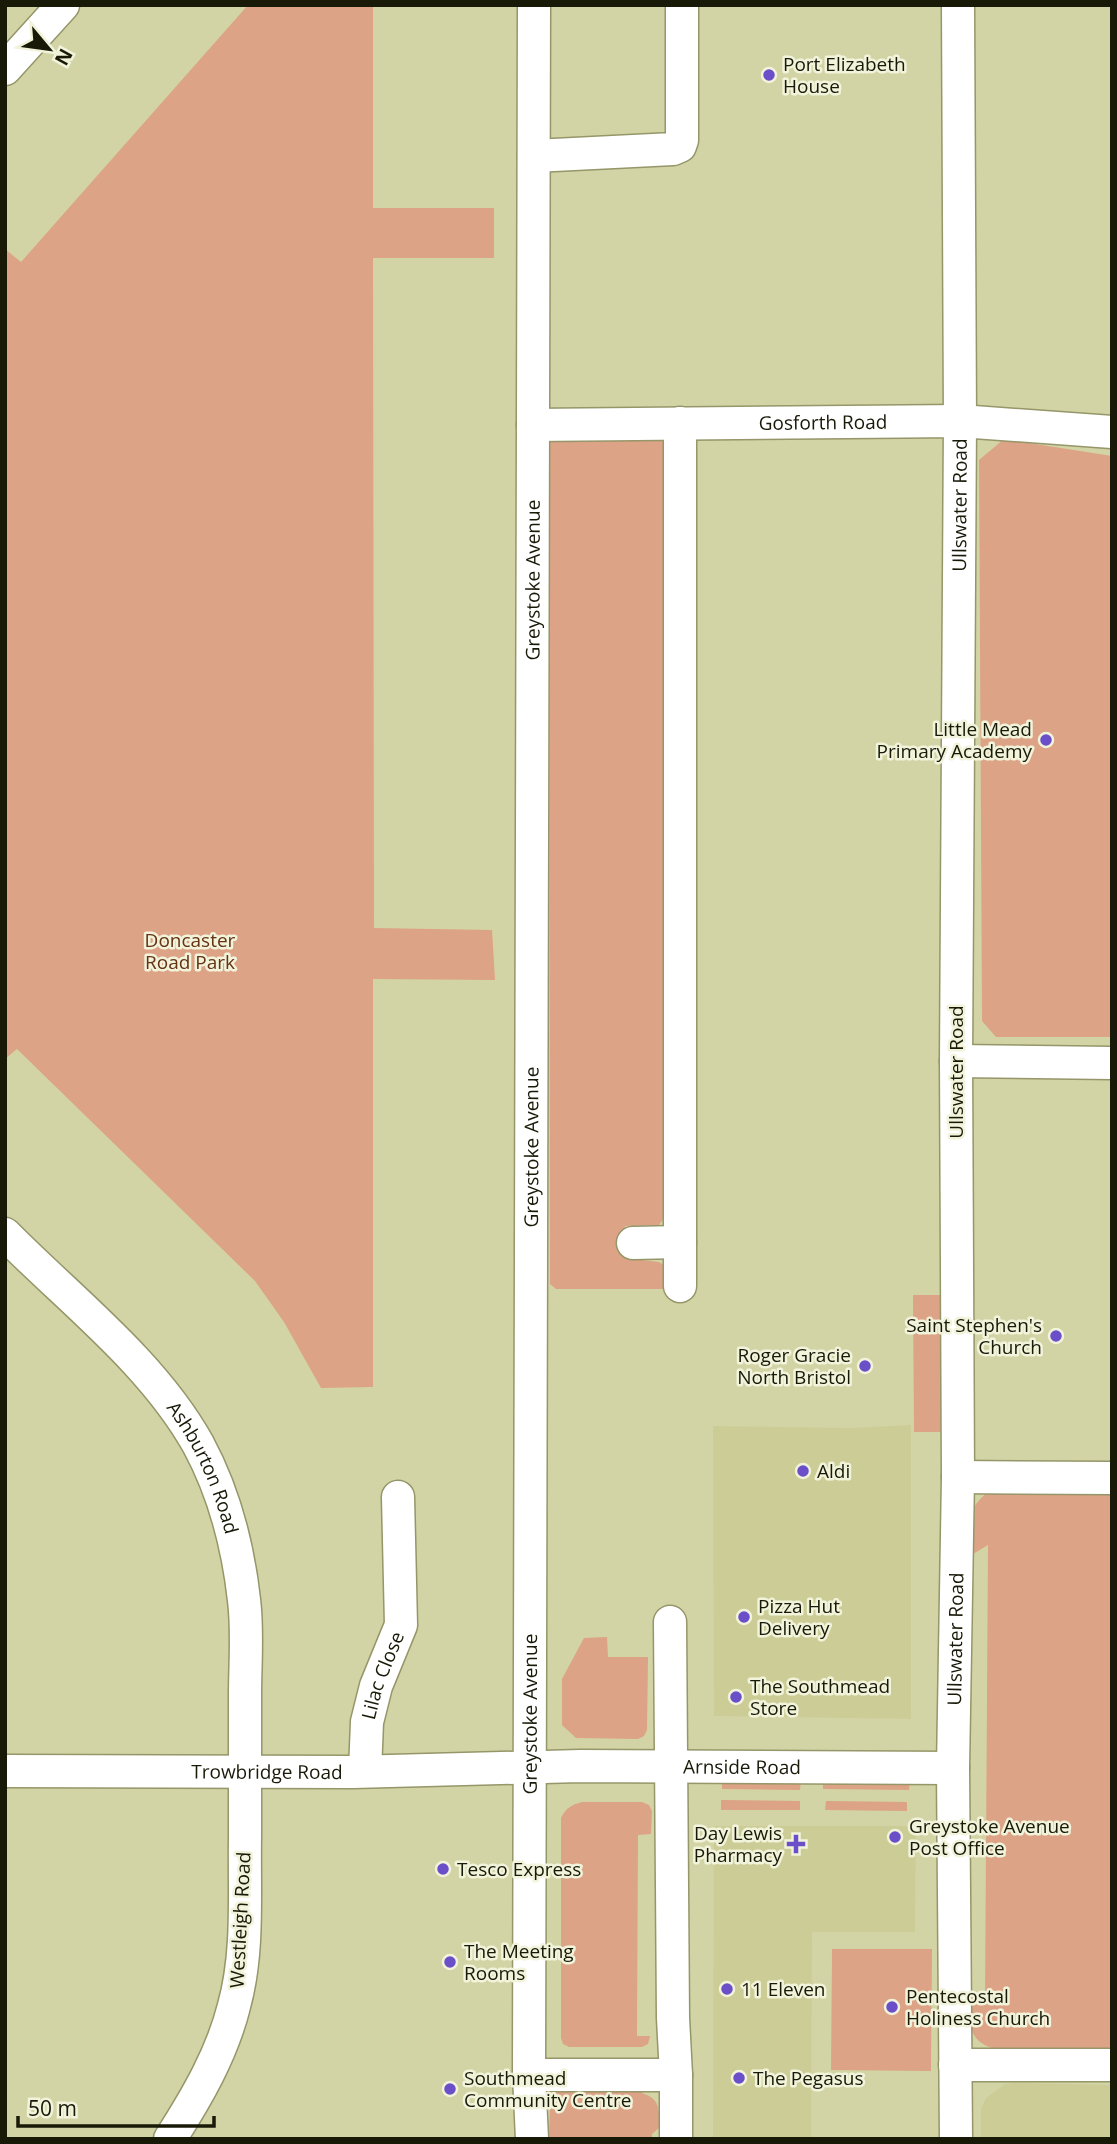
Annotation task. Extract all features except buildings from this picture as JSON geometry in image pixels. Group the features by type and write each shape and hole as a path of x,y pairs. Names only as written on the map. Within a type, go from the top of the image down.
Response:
{"street":[{"path":"5,69 63,5"},
{"name":"Greystoke Avenue","path":"532,2139 529,2075 529,1768 534,5"},
{"path":"534,156 673,149 680,146 682,5"},
{"name":"Ullswater Road","path":"956,2139 953,1768 957,1477 956,1061 960,421 958,5"},
{"name":"Gosforth Road","path":"534,425 960,421 1112,432"},
{"path":"680,423 680,1286"},
{"path":"956,1061 1112,1063"},
{"name":"Ashburton Road","path":"7,1239 140,1366 168,1399 198,1444 218,1488 234,1539 244,1602 245,1770"},
{"path":"634,1243 680,1242"},
{"path":"957,1477 1112,1478"},
{"name":"Lilac Close","path":"365,1771 367,1722 376,1686 401,1625 398,1497"},
{"path":"670,1622 676,2139"},
{"name":"Arnside Road","path":"529,1768 953,1768"},
{"name":"Trowbridge Road","path":"5,1772 529,1768"},
{"name":"Westleigh Road","path":"170,2139 199,2092 221,2048 235,2005 241,1973 243,1928 245,1770"},
{"path":"955,2065 1112,2065"},
{"path":"529,2075 676,2075"}],"shaded area":[{"path":"911,1425 911,1719 714,1716 713,1426 850,1428"},
{"path":"714,1826 916,1826 915,1932 812,1932 811,2139 713,2139"},
{"path":"1005,2084 1112,2085 1112,2139 981,2139 981,2109 986,2098"}],"green space":[{"name":"Doncaster Road Park","path":"248,5 373,5 373,208 494,208 494,258 373,258 374,928 492,930 495,980 373,979 373,1387 321,1388 284,1322 255,1281 17,1049 5,1059 5,249 21,262"},
{"path":"549,432 663,432 666,1215 659,1225 625,1226 625,1258 659,1262 668,1268 667,1289 556,1289 550,1284"},
{"name":"Little Mead Primary Academy","path":"1004,439 1112,456 1112,1037 996,1037 982,1021 979,460"},
{"path":"913,1295 941,1295 942,1432 914,1432"},
{"path":"989,1491 1112,1491 1112,2050 1000,2050 981,2042 971,2029 969,2021 967,1991 985,2002 988,1545 968,1557 968,1528 971,1513"},
{"path":"607,1637 608,1657 648,1657 647,1730 644,1736 638,1739 576,1738 562,1725 562,1679 584,1638"},
{"path":"722,1780 801,1780 800,1790 722,1789"},
{"path":"823,1780 910,1781 909,1790 823,1789"},
{"path":"721,1800 800,1801 800,1810 721,1810"},
{"path":"826,1801 907,1802 907,1811 825,1810"},
{"path":"582,1802 642,1802 649,1805 652,1811 651,1834 638,1835 637,2036 650,2036 648,2044 642,2047 569,2047 563,2044 561,2038 561,1818 569,1807"},
{"path":"832,1949 932,1949 931,2071 831,2070"},
{"path":"643,2084 642,2093 653,2098 659,2111 659,2128 652,2134 652,2139 549,2139 550,2100 559,2088"}],"place":[{"name":"Port Elizabeth House","path":"769,75"},
{"name":"Little Mead Primary Academy","path":"1046,740"},
{"name":"Saint Stephen's Church","path":"1056,1336"},
{"name":"Roger Gracie North Bristol","path":"865,1366"},
{"name":"Aldi","path":"803,1471"},
{"name":"Pizza Hut Delivery","path":"744,1617"},
{"name":"The Southmead Store","path":"736,1697"},
{"name":"Greystoke Avenue Post Office","path":"895,1837"},
{"name":"Day Lewis Pharmacy","path":"796,1844"},
{"name":"Tesco Express","path":"443,1869"},
{"name":"The Meeting Rooms","path":"450,1962"},
{"name":"11 Eleven","path":"727,1989"},
{"name":"Pentecostal Holiness Church","path":"892,2007"},
{"name":"The Pegasus","path":"739,2078"},
{"name":"Southmead Community Centre","path":"450,2089"}]}
